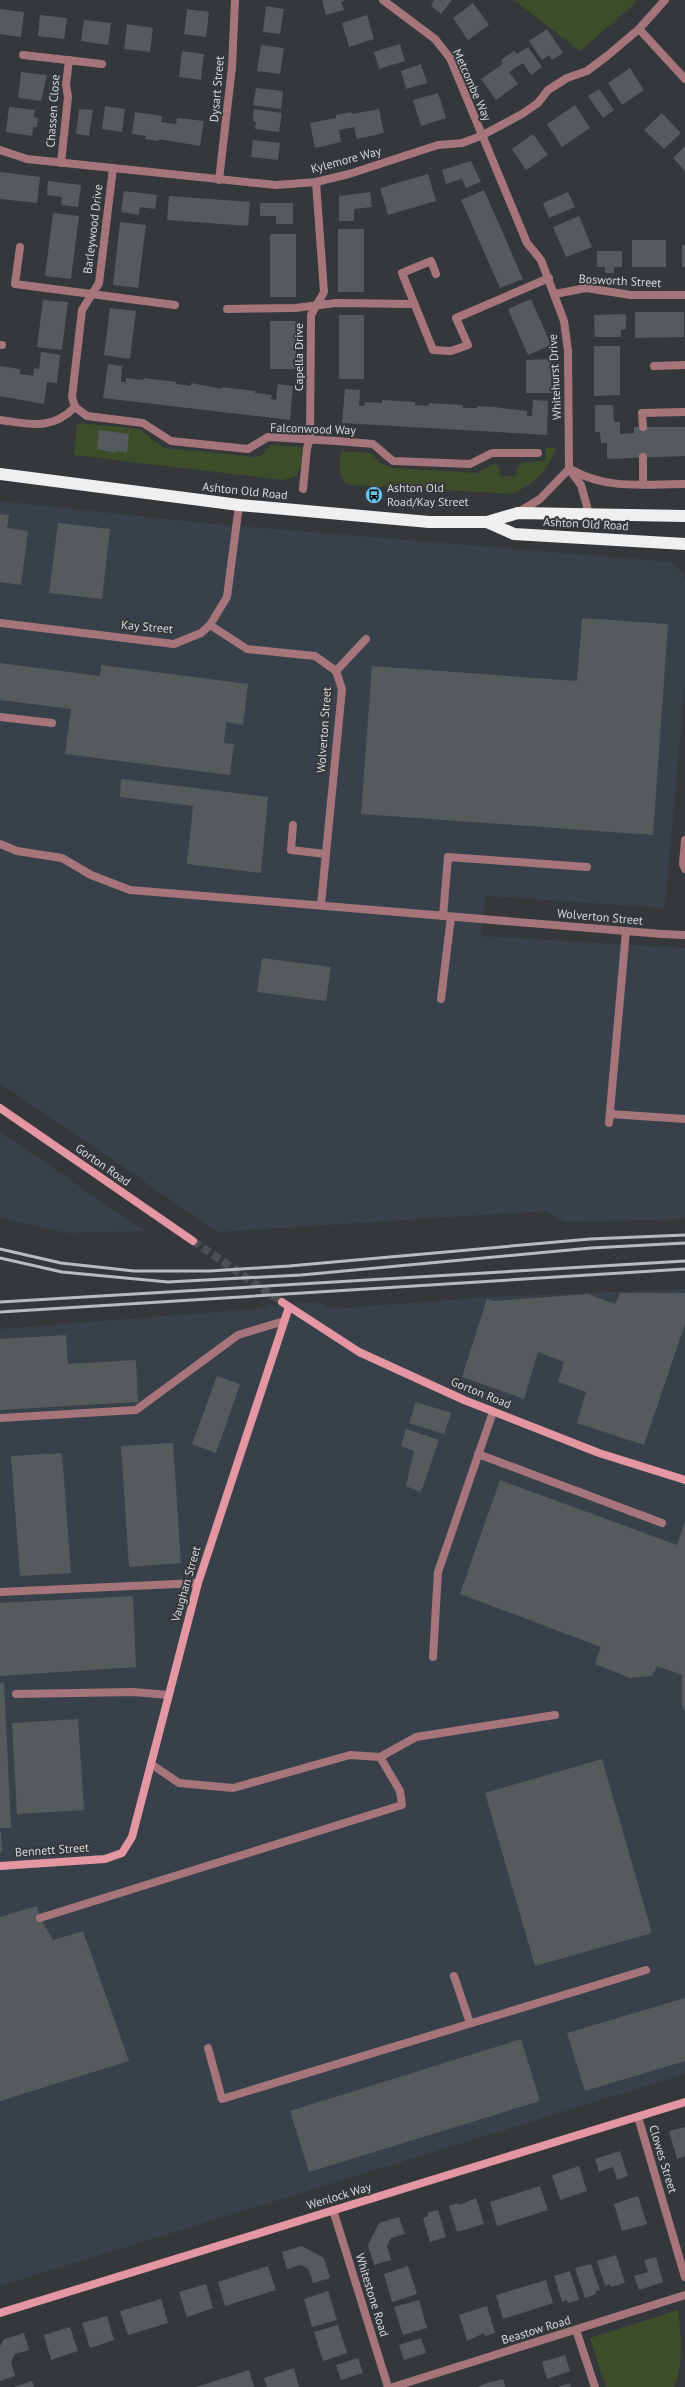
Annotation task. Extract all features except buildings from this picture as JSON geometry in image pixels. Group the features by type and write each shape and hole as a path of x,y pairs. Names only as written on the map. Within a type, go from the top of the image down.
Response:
{"highway":[{"name":"Ashton Old Road","path":"0,474 239,505 429,522 487,522 518,513 685,516"},
{"name":"Ashton Old Road","path":"487,522 514,534 685,544"}],"street":[{"name":"Dysart Street","path":"219,180 232,67 235,0"},
{"name":"Metcombe Way","path":"383,0 435,39 443,48 450,58 481,136"},
{"name":"Kylemore Way","path":"0,150 27,159 276,186 316,182 349,174 438,144 462,143 481,136 522,114 538,103 548,90 567,78 587,71 608,56 639,28 664,0"},
{"path":"639,28 685,78"},
{"name":"Chassen Close","path":"23,55 102,64"},
{"name":"Chassen Close","path":"61,163 68,97 66,85 69,60"},
{"name":"Whitehurst Drive","path":"481,136 527,242 541,260 564,321 568,351 569,469"},
{"name":"Barleywood Drive","path":"75,407 72,397 82,310 99,283 113,168"},
{"name":"Capella Drive","path":"303,489 307,448 310,439 311,315 324,292 316,182"},
{"path":"20,247 15,284 175,305"},
{"path":"436,274 430,260 402,273 433,350 452,351 468,345 456,318 549,278"},
{"name":"Bosworth Street","path":"555,294 586,288 631,295 685,295"},
{"path":"227,309 295,308 317,305 414,304"},
{"path":"654,366 685,365"},
{"path":"0,420 44,425 57,422 75,407"},
{"name":"Falconwood Way","path":"75,407 86,416 143,423 171,441 248,448 268,437 310,439 373,444 393,461 470,464 492,453 538,453"},
{"path":"643,427 642,412 685,412"},
{"path":"643,457 643,484"},
{"path":"569,469 589,480 617,484 685,484"},
{"path":"518,513 540,499 569,469"},
{"path":"569,469 581,485 589,514"},
{"name":"Kay Street","path":"0,623 174,644 201,633 210,625 227,597 239,505"},
{"name":"Wolverton Street","path":"210,625 247,649 314,656 336,671 342,689 321,905"},
{"path":"336,671 366,639"},
{"path":"0,717 52,723"},
{"path":"293,825 291,850 326,854"},
{"path":"685,840 683,864 685,869"},
{"name":"Wolverton Street","path":"0,844 17,851 62,858 91,875 130,890 685,935"},
{"path":"442,999 447,916 448,857 587,867"},
{"path":"609,1123 626,931"},
{"name":"Gorton Road","path":"0,1108 193,1241"},
{"path":"610,1114 685,1120"},
{"name":"Gorton Road","path":"285,1304 359,1352 493,1412 599,1453 685,1480"},
{"name":"Vaughan Street","path":"105,1859 122,1853 132,1837 198,1584 284,1321 285,1304"},
{"path":"0,1418 136,1410 238,1335 284,1321"},
{"path":"433,1657 438,1572 493,1412"},
{"path":"478,1454 662,1523"},
{"path":"0,1592 198,1584"},
{"path":"16,1694 133,1692 169,1695"},
{"path":"151,1764 179,1783 233,1788 350,1755 380,1757 416,1737 555,1715"},
{"path":"40,1918 402,1805 400,1791 380,1757"},
{"name":"Bennett Street","path":"0,1866 105,1859"},
{"path":"208,2048 222,2099 646,1970"},
{"path":"454,1976 470,2023"},
{"name":"Wenlock Way","path":"0,2313 685,2102"},
{"name":"Clowes Street","path":"638,2117 685,2277"},
{"name":"Whitestone Road","path":"333,2210 388,2387"},
{"name":"Beastow Road","path":"393,2387 685,2295"},
{"path":"576,2330 595,2387"}],"shaded area":[{"path":"0,501 203,523 673,562 685,578 685,684 665,908 486,896 481,936 685,948 685,1219 565,1222 545,1211 218,1232 0,1083"},
{"path":"0,1132 145,1231 68,1233 0,1218"},
{"path":"685,1289 685,2074 0,2286 0,1329 267,1308 264,1305 320,1302 332,1309 488,1297"}],"green space":[{"path":"514,0 637,0 631,7 580,51"},
{"path":"77,423 141,429 151,439 165,448 254,457 262,455 270,445 302,447 301,466 296,476 283,480 74,455"},
{"path":"546,448 556,448 549,464 539,476 513,494 350,485 343,479 340,470 341,451 370,453 382,464 393,468 477,473 493,464 498,465 501,477 515,476 517,469 522,463 545,461"},
{"path":"678,2310 681,2349 679,2368 674,2387 606,2387 590,2338"}],"tunnel":[{"path":"193,1241 282,1302"}],"railway":[{"path":"0,1249 61,1263 134,1271 210,1271 289,1266 590,1239 685,1235"},
{"path":"0,1258 62,1272 168,1282 301,1275 591,1248 685,1243"},
{"path":"0,1302 685,1261"},
{"path":"0,1312 685,1269"}],"place":[{"name":"Ashton Old Road/Kay Street","path":"374,495"}]}
